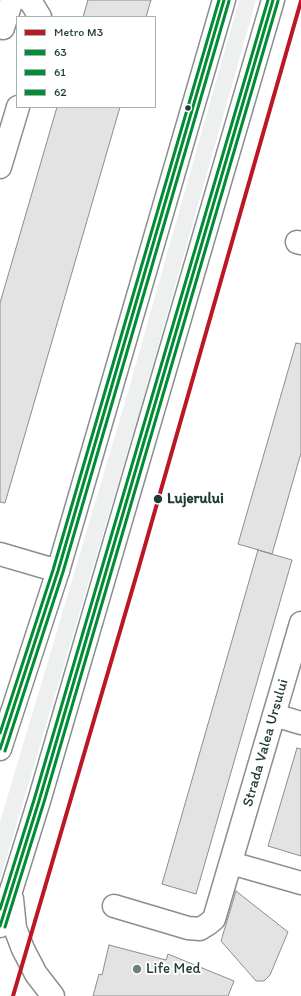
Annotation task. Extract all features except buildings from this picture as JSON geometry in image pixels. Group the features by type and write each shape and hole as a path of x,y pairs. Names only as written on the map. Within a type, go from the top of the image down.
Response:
{"main road":[{"path":"0,27 3,28 12,0"},
{"path":"28,0 31,2 39,16"},
{"path":"0,749 58,571 224,0"},
{"path":"0,926 206,232 273,0"},
{"path":"0,167 18,108"},
{"path":"0,554 58,571"},
{"name":"Strada Valea Ursului","path":"114,906 188,928 200,929 214,919 301,623"},
{"path":"274,715 301,723"},
{"path":"231,863 301,883"},
{"path":"12,889 15,928 23,949 36,974 52,996"}],"shaded area":[{"path":"239,0 256,0 144,396 0,880 0,822 128,392"}],"metro line":[{"name":"M3","path":"13,996 138,570 301,1"}],"transit line":[{"name":"62","path":"0,733 53,570 219,0"},
{"name":"63","path":"0,749 58,571 224,0"},
{"name":"62","path":"0,909 34,800 268,0"},
{"name":"63","path":"0,926 39,801 273,0"},
{"name":"61","path":"5,751 63,572 229,1"},
{"name":"61","path":"5,927 44,802 278,1"}],"place":[{"name":"Lujerului","path":"158,499"},
{"name":"Life Med","path":"137,969"}]}
